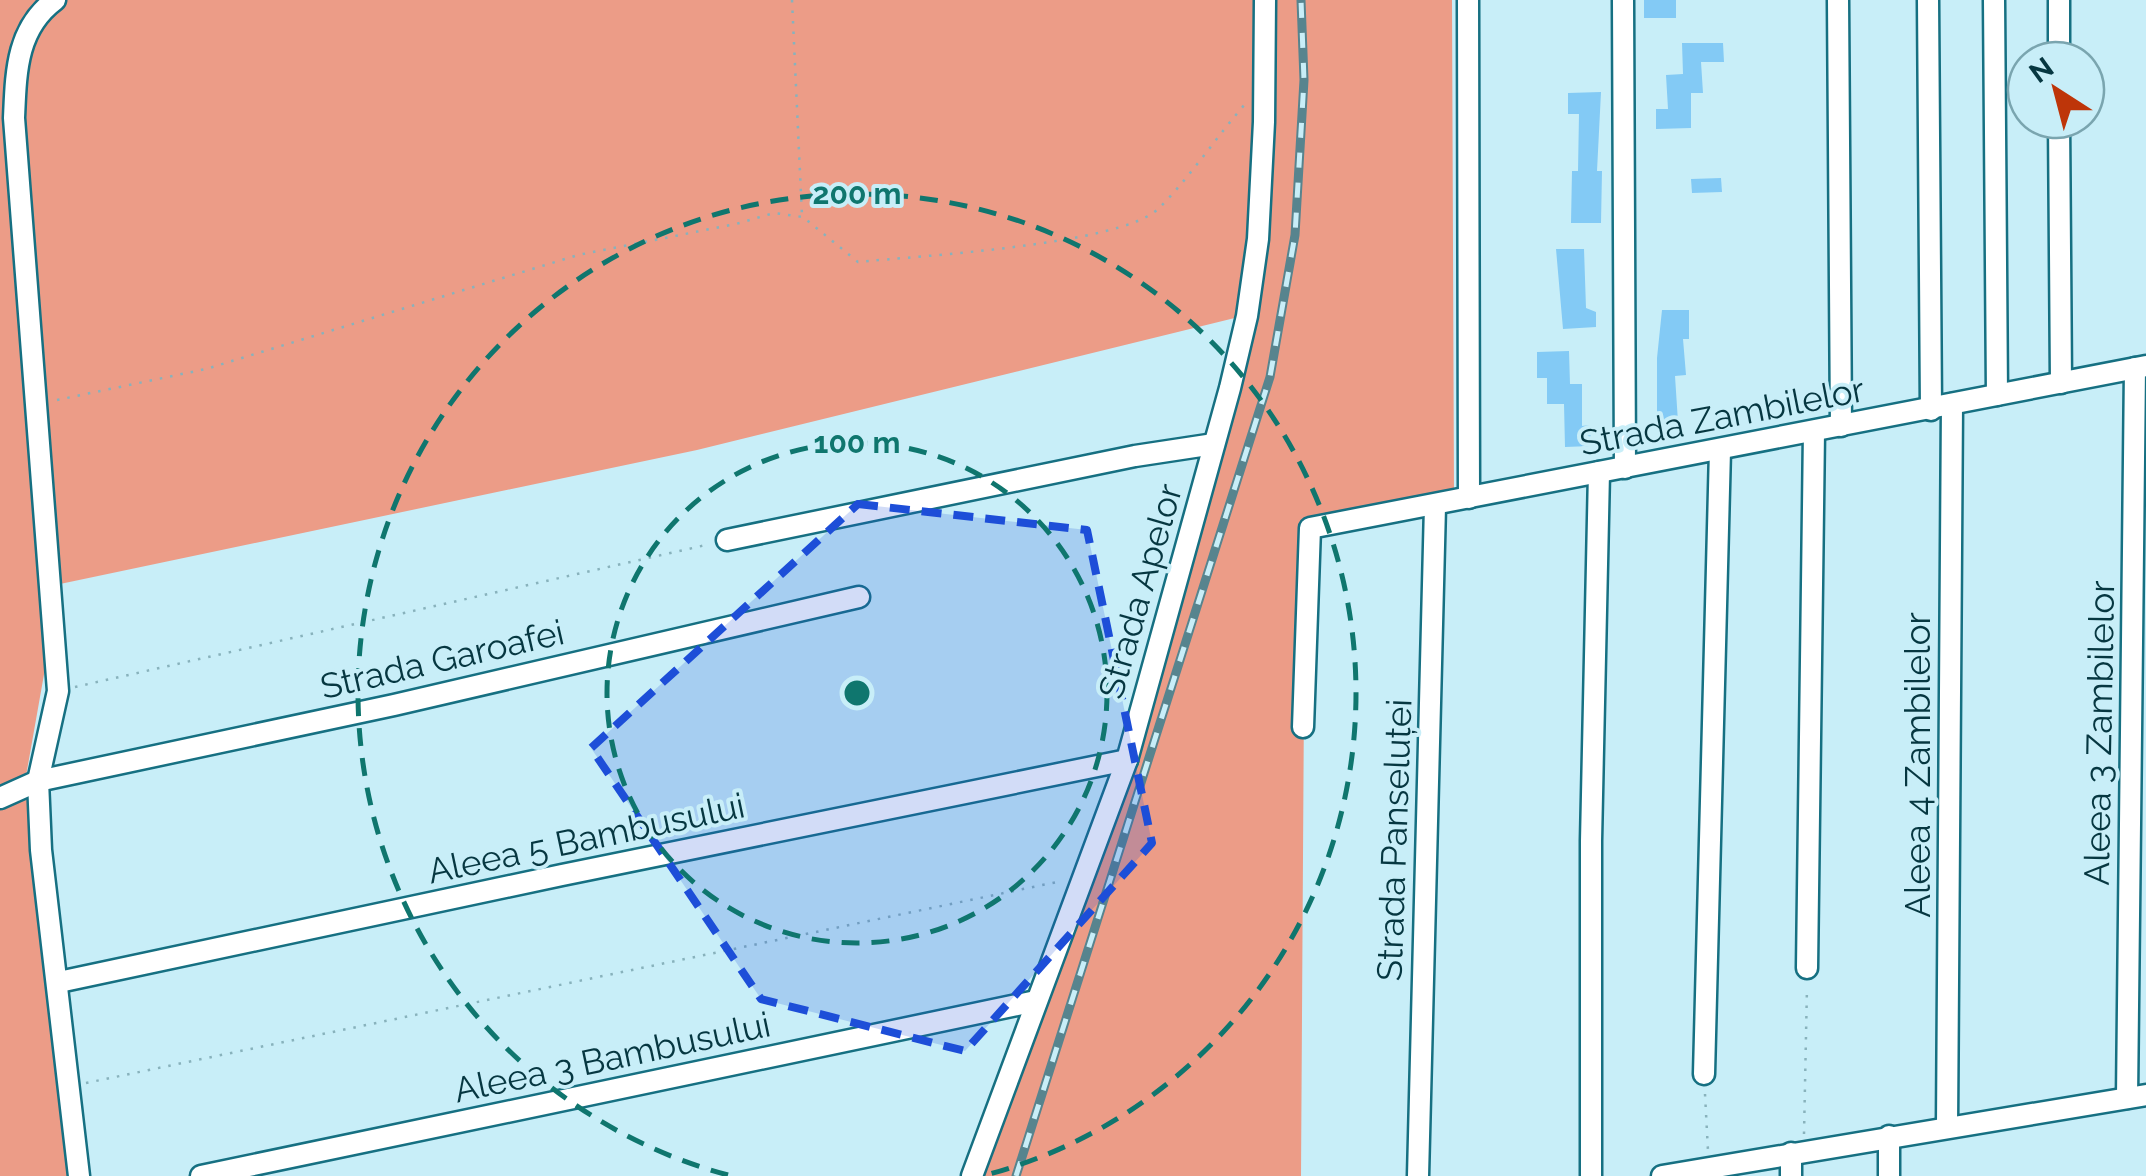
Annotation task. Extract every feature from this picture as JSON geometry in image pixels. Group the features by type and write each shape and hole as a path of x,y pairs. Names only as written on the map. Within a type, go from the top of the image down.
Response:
{"street":[{"path":"55,0 25,32 15,83 14,118 58,690 38,781 41,850 79,1176"},
{"name":"Strada Apelor","path":"972,1176 1127,760 1247,316 1258,239 1265,0"},
{"path":"1468,0 1468,498"},
{"path":"1623,0 1625,468"},
{"path":"1838,0 1842,426"},
{"name":"Aleea 4 Zambilelor","path":"1928,0 1941,407 1947,1126"},
{"path":"1994,0 1997,395"},
{"path":"2059,0 2059,40"},
{"path":"2060,140 2061,382"},
{"name":"Strada Zambilelor","path":"1302,727 1310,528 2141,367"},
{"name":"Aleea 3 Zambilelor","path":"2137,1096 2141,367"},
{"path":"1807,968 1814,431"},
{"path":"728,540 1135,456 1214,444"},
{"path":"1704,1074 1720,450"},
{"path":"1591,1176 1591,842 1599,472"},
{"name":"Strada Panseluței","path":"1418,1176 1435,506"},
{"name":"Strada Garoafei","path":"0,798 38,781 394,706 859,597"},
{"name":"Aleea 5 Bambusului","path":"59,982 1127,760"},
{"name":"Aleea 3 Bambusului","path":"201,1176 1036,1001"},
{"path":"1662,1176 2137,1096"},
{"path":"1888,1136 1888,1176"},
{"path":"1791,1176 1797,1152"}],"path":[{"path":"792,0 802,217"},
{"path":"36,404 206,368 578,255 774,213 802,217 858,262 1107,232 1155,212 1264,82"},
{"path":"58,690 728,540"},
{"path":"70,1086 1083,877"},
{"path":"1797,1152 1807,968"},
{"path":"1704,1074 1708,1168"}],"highlighted area":[{"path":"858,504 1087,530 1152,843 965,1051 761,999 591,748"}],"shaded area":[{"path":"0,0 1452,0 1454,493 1305,537 1301,1176 981,1176 1152,707 1251,314 697,450 60,584 26,776 73,1176 0,1176"}],"building":[{"path":"1644,0 1676,0 1676,18 1644,18"},
{"path":"1682,43 1723,43 1724,62 1701,62 1703,93 1691,93 1691,128 1656,129 1656,109 1668,109 1666,75 1683,74"},
{"path":"1601,92 1597,171 1602,171 1601,223 1571,223 1572,171 1578,171 1579,114 1568,114 1568,93"},
{"path":"1721,178 1722,192 1692,193 1691,179"},
{"path":"1556,249 1584,249 1586,308 1596,312 1596,327 1563,329"},
{"path":"1662,310 1689,310 1689,339 1683,339 1686,375 1675,376 1678,422 1657,423"},
{"path":"1569,351 1570,384 1582,384 1582,426 1590,425 1591,446 1565,447 1564,404 1547,404 1547,378 1537,378 1537,352"}],"railway":[{"path":"1016,1176 1270,377 1295,235 1304,80 1301,0"}]}
